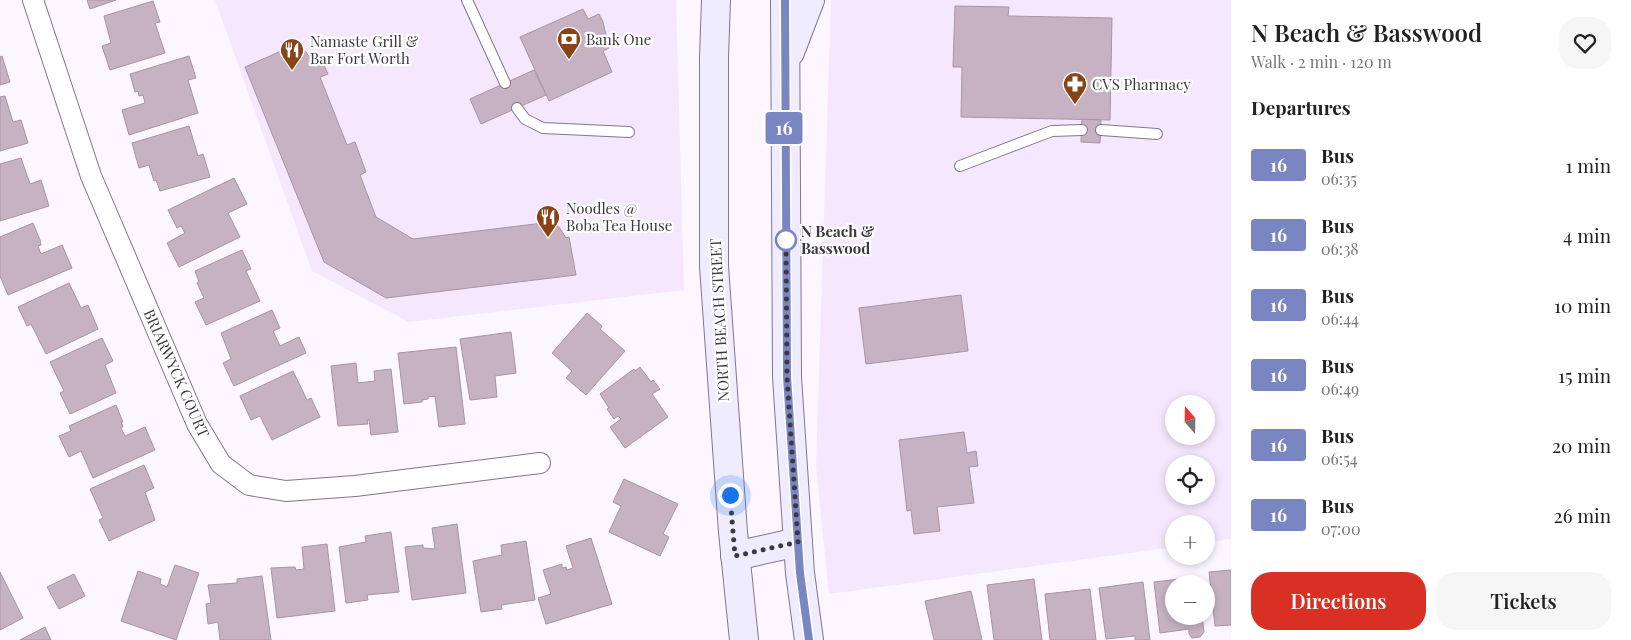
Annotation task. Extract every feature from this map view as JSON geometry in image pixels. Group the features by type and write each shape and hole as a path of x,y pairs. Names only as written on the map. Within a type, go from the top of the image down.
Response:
{"main road":[{"name":"NORTH BEACH STREET","path":"716,0 714,58 714,266 735,556 744,640"},
{"path":"785,0 787,377 798,542 809,640"},
{"path":"784,70 810,0"},
{"path":"735,556 798,542"}],"street":[{"name":"BRIARWYCK COURT","path":"33,0 91,176 197,424 221,464 249,485 286,491 355,486 540,463"}],"lane":[{"path":"467,0 505,83"},
{"path":"517,108 525,119 543,128 629,132"},
{"path":"960,166 1052,131 1082,130"},
{"path":"1101,130 1157,134"}],"shaded area":[{"path":"215,0 676,0 684,290 409,322 312,271"},
{"path":"831,0 1231,0 1231,539 1215,541 1215,515 1165,515 1165,548 829,594 816,466"}],"building":[{"path":"87,0 116,0 90,9"},
{"path":"153,1 160,22 155,23 165,53 110,70 102,46 111,43 104,16"},
{"name":"CVS Pharmacy","path":"955,6 1009,7 1008,16 1112,18 1110,120 961,117 962,67 953,67"},
{"name":"Bank One","path":"583,9 588,19 599,14 603,22 609,48 603,51 612,72 549,101 520,37"},
{"path":"288,48 298,48 306,52 315,65 323,63 328,74 320,77 347,145 355,142 366,172 360,175 376,217 413,239 551,222 559,227 566,238 569,237 576,275 386,298 324,262 245,67"},
{"path":"2,56 10,82 0,85 0,57"},
{"path":"189,56 196,78 188,80 198,113 129,135 122,110 145,103 143,95 139,96 138,91 135,92 130,74"},
{"path":"534,70 546,95 481,124 470,99"},
{"path":"5,96 13,122 21,120 28,143 0,151 0,97"},
{"path":"1082,119 1101,120 1100,143 1081,142"},
{"path":"189,126 198,156 203,154 210,177 160,191 156,180 154,181 149,165 139,168 132,143"},
{"path":"21,158 30,184 41,180 49,206 0,221 0,164"},
{"path":"234,178 247,204 228,213 240,237 179,267 167,243 185,233 181,226 177,228 168,210"},
{"path":"33,223 40,240 41,245 38,246 41,254 62,245 72,268 8,295 0,276 0,237"},
{"path":"242,250 251,269 246,271 260,301 206,325 195,302 204,298 197,283 199,282 195,271"},
{"path":"69,283 81,308 88,305 98,329 46,354 31,324 27,326 18,307"},
{"path":"961,295 968,351 866,364 859,308"},
{"path":"272,310 280,328 273,331 280,346 299,337 306,353 234,386 223,363 231,359 221,333"},
{"path":"587,313 602,326 600,329 625,351 586,395 566,378 572,371 552,353"},
{"path":"511,332 516,373 495,376 497,397 470,400 460,339"},
{"path":"102,338 113,361 105,365 116,393 70,414 60,393 64,391 50,362"},
{"path":"456,347 465,424 439,427 435,396 428,397 428,399 422,400 422,402 404,404 398,353"},
{"path":"356,363 358,383 375,381 374,371 391,369 398,432 371,435 369,420 367,420 368,424 338,426 331,366"},
{"path":"640,367 651,382 653,380 660,389 652,394 668,417 625,448 610,427 621,419 618,416 614,419 600,394 634,369 635,371"},
{"path":"293,371 307,400 311,398 320,417 272,440 260,416 251,420 240,396"},
{"path":"116,405 123,422 121,422 123,427 121,428 125,436 145,427 155,450 93,478 81,451 69,457 59,436 71,431 69,426"},
{"path":"964,432 967,453 976,451 978,466 969,467 974,503 937,507 940,531 914,534 911,510 907,511 899,440"},
{"path":"144,465 154,488 145,492 155,520 109,541 99,520 103,518 90,489"},
{"path":"624,479 678,504 663,534 669,537 660,556 609,532 621,506 613,502"},
{"path":"457,524 466,593 412,600 405,547 423,545 423,548 435,549 432,528"},
{"path":"391,532 399,592 367,595 368,600 346,603 339,547 366,542 365,536"},
{"path":"591,538 612,604 546,624 538,598 551,594 543,570 562,564 562,568 566,567 567,570 573,568 566,546"},
{"path":"526,541 535,600 501,605 502,609 481,612 473,561 502,555 501,545"},
{"path":"327,544 335,611 277,618 271,568 295,567 296,570 304,569 302,547"},
{"path":"175,565 199,573 176,640 121,621 138,571 161,579 160,584 167,587"},
{"path":"1231,570 1231,625 1215,626 1215,575 1209,575 1209,572"},
{"path":"0,572 23,618 0,630"},
{"path":"74,574 85,596 59,609 47,587"},
{"path":"262,576 271,640 220,640 218,622 208,624 206,604 211,603 208,585 237,583 237,579"},
{"path":"1034,579 1042,640 994,640 987,585"},
{"path":"1165,581 1165,625 1203,625 1204,632 1200,637 1192,638 1189,634 1189,629 1160,633 1154,582"},
{"path":"1143,582 1150,640 1135,640 1135,636 1106,639 1099,588"},
{"path":"1090,589 1096,640 1050,640 1045,594"},
{"path":"971,591 982,640 934,640 925,601"},
{"path":"45,627 51,640 20,640"}],"bus line":[{"name":"16","path":"785,0 787,377 800,573 809,640"}],"place":[{"name":"Bank One","path":"569,60"},
{"name":"Namaste Grill & Bar Fort Worth","path":"292,71"},
{"name":"CVS Pharmacy","path":"1075,105"},
{"name":"Noodles @ Boba Tea House","path":"548,238"},
{"name":"N Beach & Basswood","path":"786,240"}],"route":[{"path":"730,495 735,556 798,542 787,377 786,240"}]}
